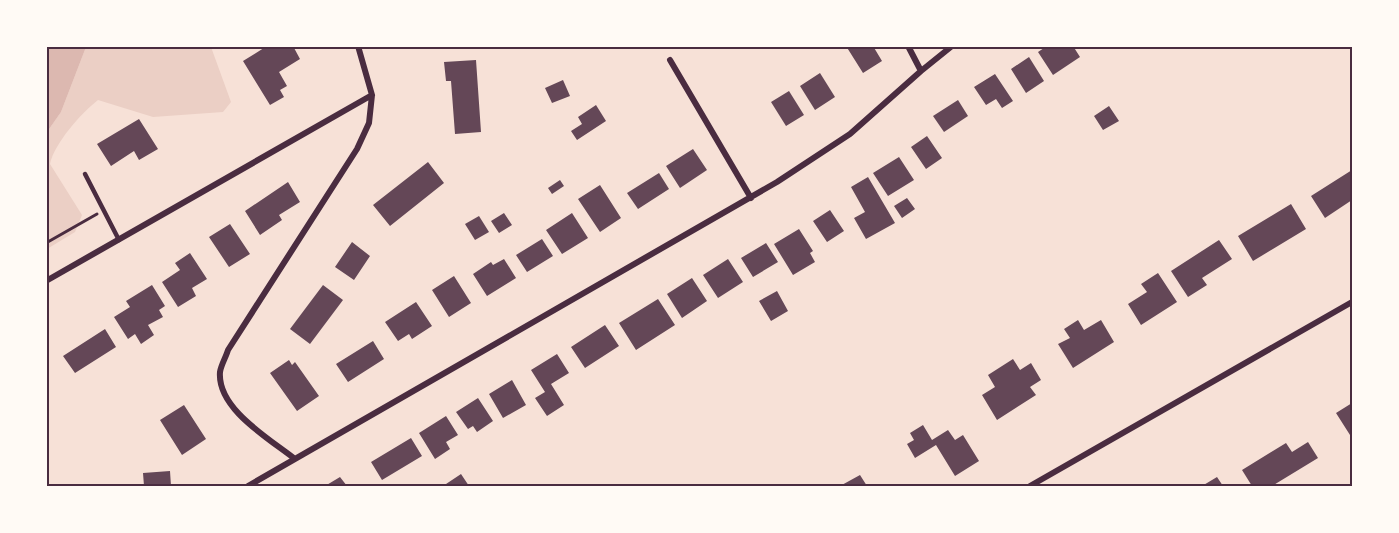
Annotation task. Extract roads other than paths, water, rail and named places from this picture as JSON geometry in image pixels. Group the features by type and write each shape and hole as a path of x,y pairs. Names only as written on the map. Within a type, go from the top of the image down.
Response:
{"street":[{"path":"295,459 237,413 223,394 220,372 228,350 357,149 369,123 372,95 358,46"},
{"path":"908,46 921,70"},
{"path":"248,486 751,198 850,134 921,70 952,46"},
{"path":"670,60 751,198"},
{"path":"46,281 372,95"},
{"path":"1030,486 1353,302"}],"lane":[{"path":"85,174 119,240"}]}
